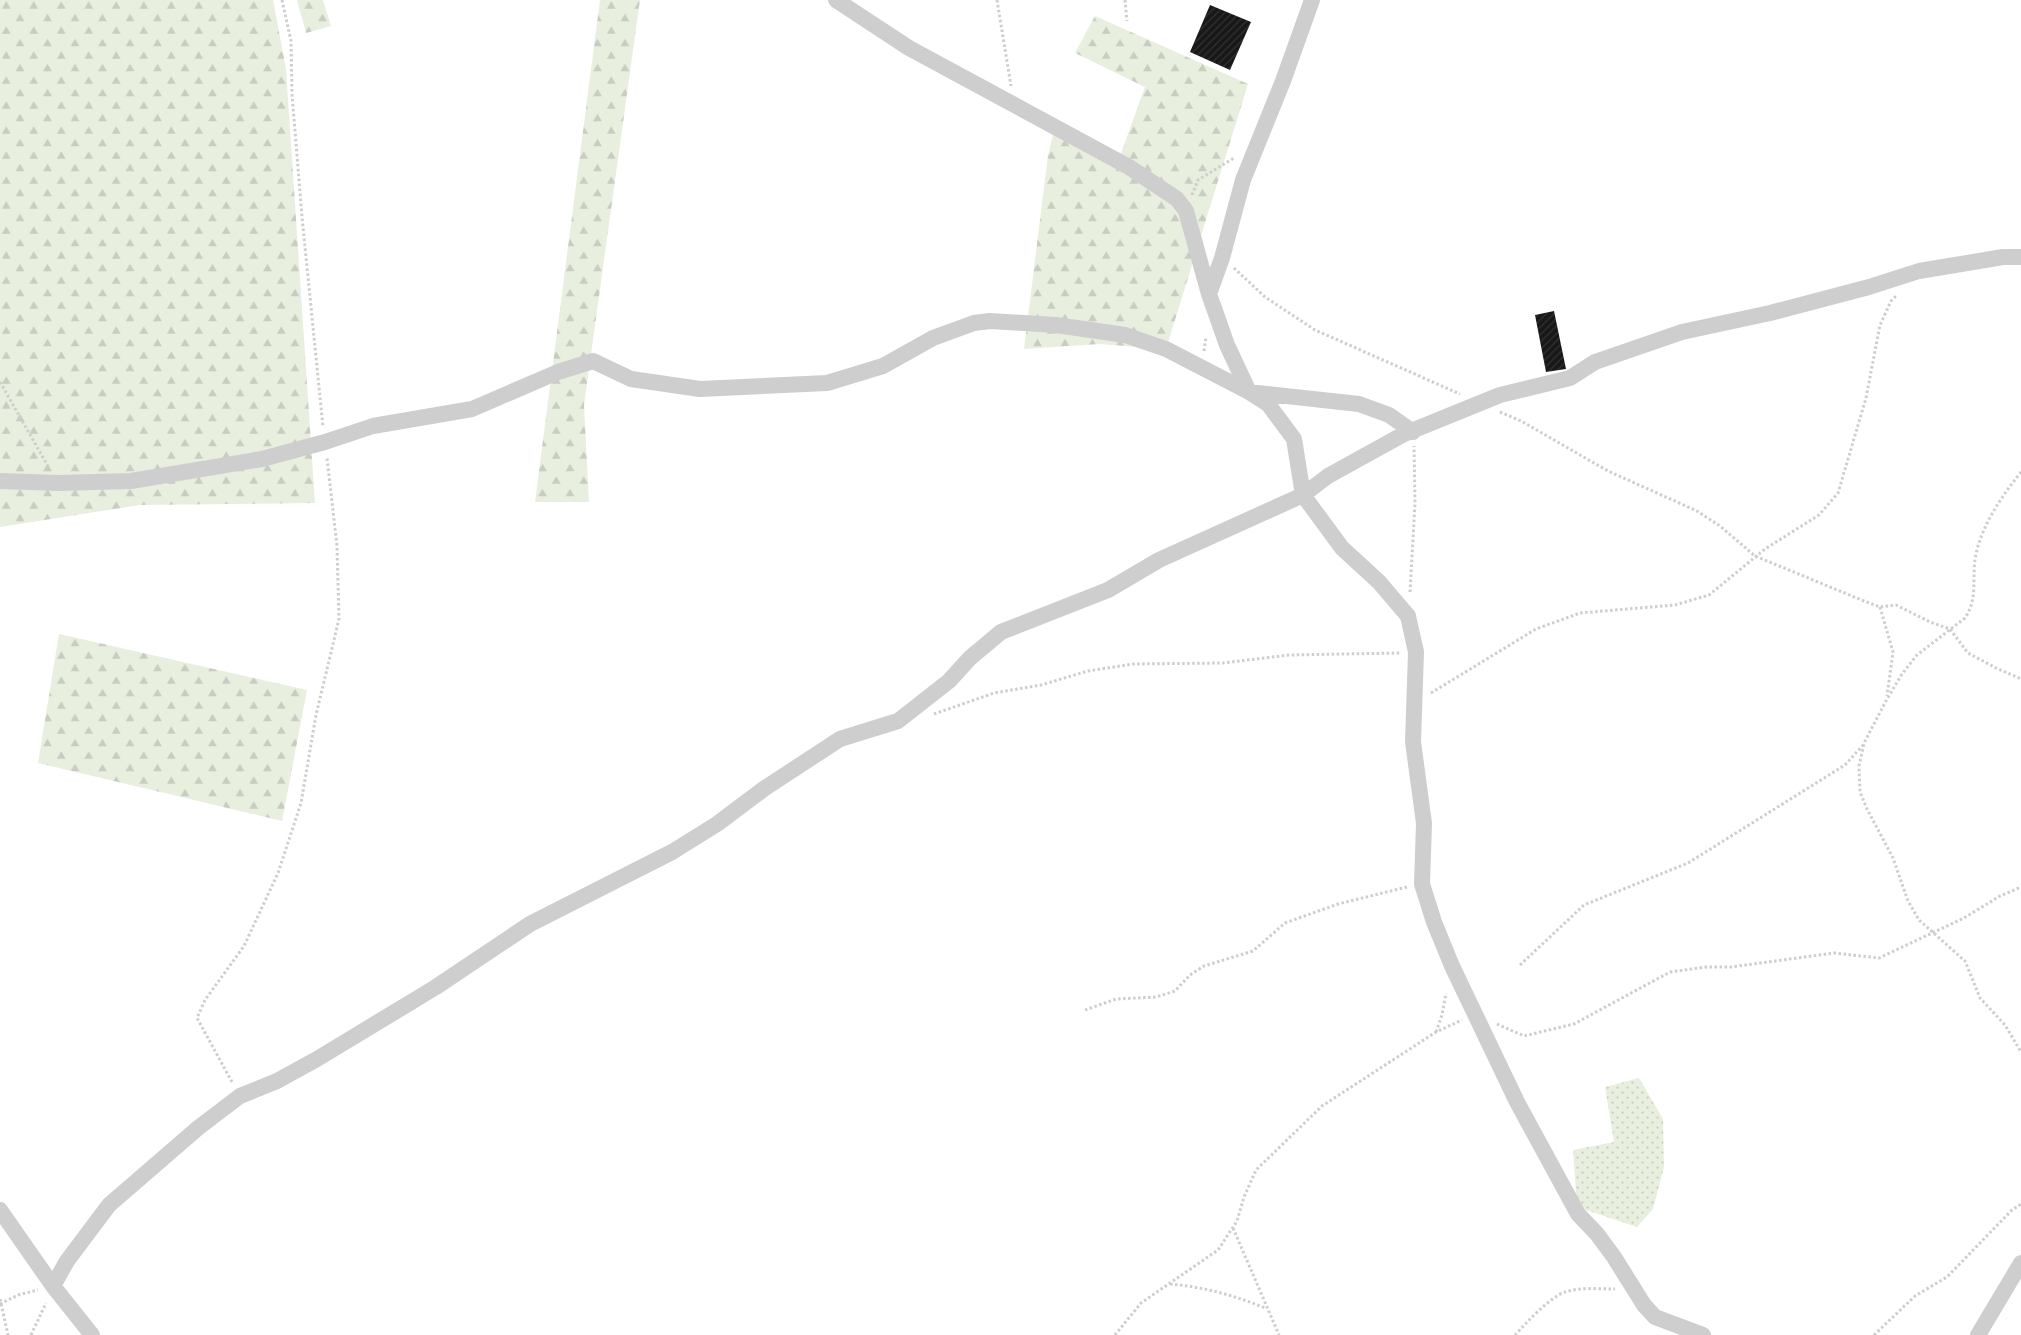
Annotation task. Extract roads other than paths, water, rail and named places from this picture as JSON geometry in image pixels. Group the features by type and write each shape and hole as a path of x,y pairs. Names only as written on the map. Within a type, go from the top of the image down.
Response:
{"street":[{"path":"836,0 909,48 1129,167 1177,199 1186,211 1209,294 1227,345 1249,392"},
{"path":"1209,294 1222,258 1243,180 1312,0"},
{"path":"53,1286 68,1261 109,1205 198,1128 240,1096 278,1081 317,1059 436,987 530,924 672,852 717,824 765,788 840,739 898,721 950,681 970,658 1001,632 1108,590 1159,560 1303,495 1328,476 1404,434 1413,432 1500,395 1570,378 1594,362 1682,332 1770,313 1869,287 1919,271 2003,257 2021,257"},
{"path":"0,482 58,484 131,481 262,459 325,442 373,426 472,409 558,372 594,361 630,379 700,389 827,383 883,366 933,338 974,323 990,321 1056,325 1125,335 1184,357 1268,404 1294,439 1303,495 1342,548 1379,582 1408,616 1416,652 1413,742 1424,823 1422,884 1434,922 1452,966 1517,1102 1545,1150 1578,1214 1597,1234 1644,1304 1655,1317 1703,1335"},
{"path":"1249,392 1359,404 1389,415 1413,432"},
{"path":"0,1210 53,1286 92,1335"},
{"path":"1978,1335 2021,1264"}]}
